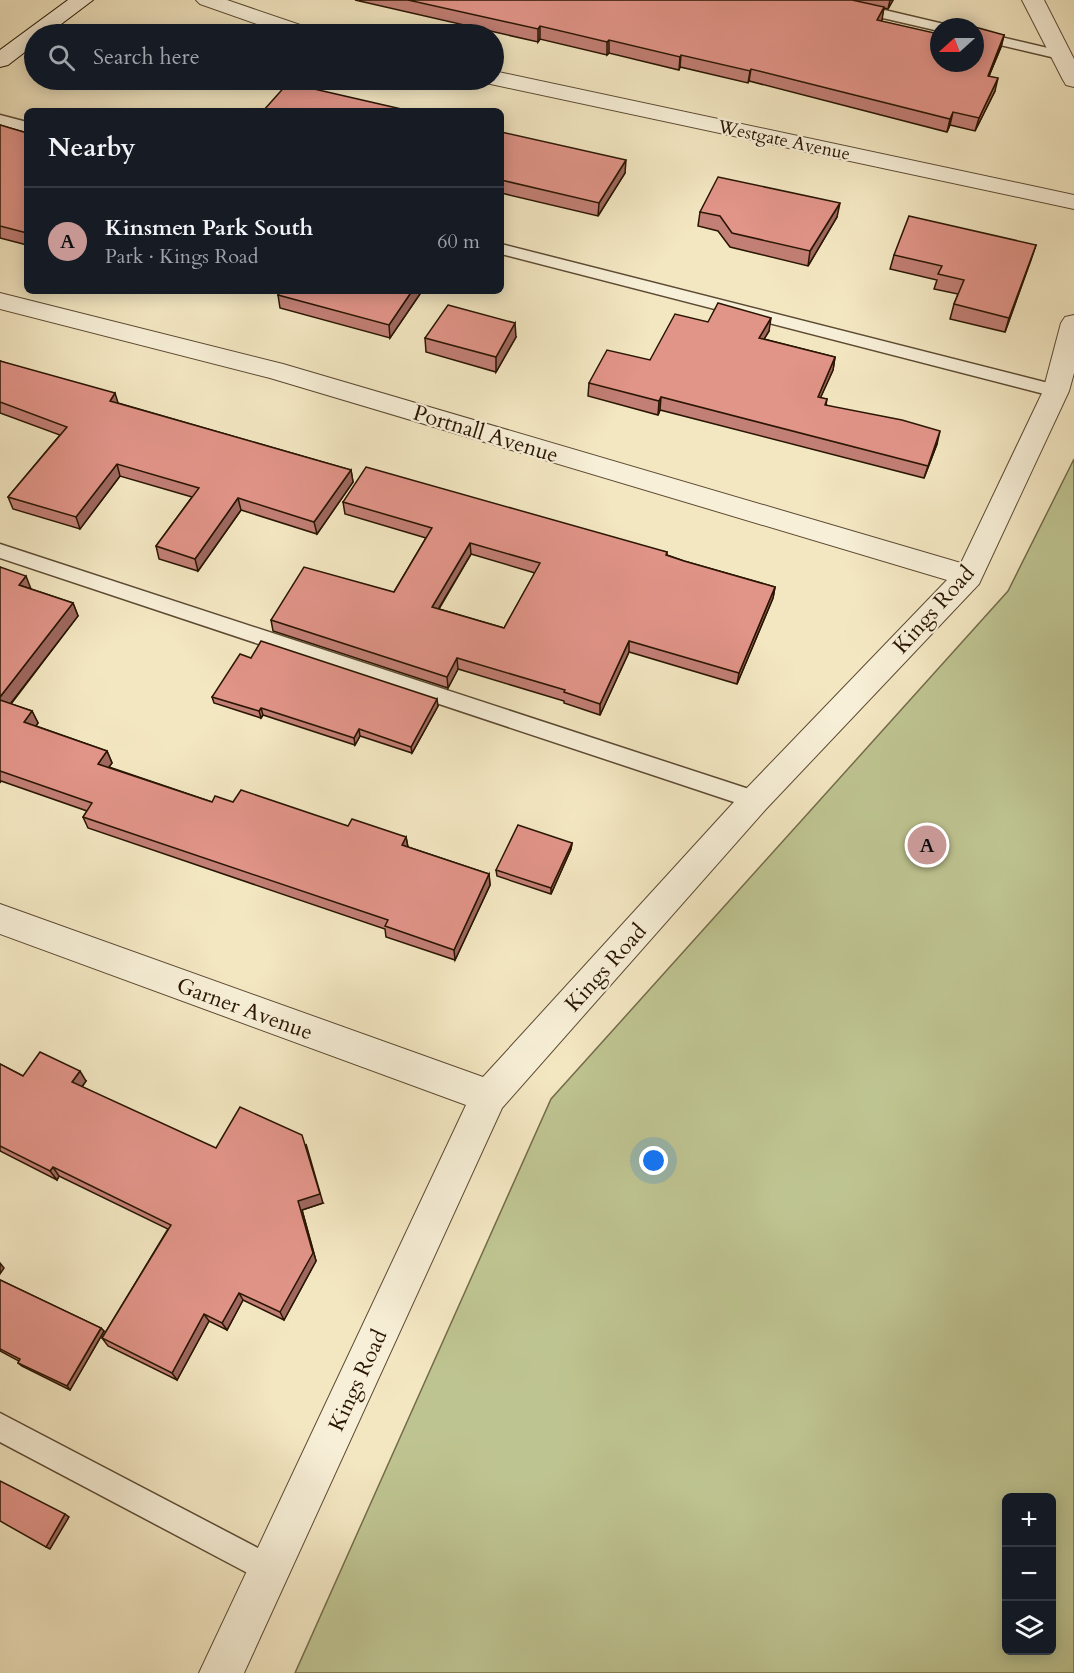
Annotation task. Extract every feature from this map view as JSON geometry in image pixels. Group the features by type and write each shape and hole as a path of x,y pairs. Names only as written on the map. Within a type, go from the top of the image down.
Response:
{"street":[{"path":"50,24 82,0"},
{"path":"207,0 275,24"},
{"path":"1033,0 1064,56 1074,80"},
{"path":"0,60 24,43"},
{"name":"Westgate Avenue","path":"504,80 1074,202"},
{"name":"Portnall Avenue","path":"0,301 274,370 969,576"},
{"name":"Kings Road","path":"221,1673 489,1096 755,800 969,576 1056,391 1074,323"},
{"name":"Garner Avenue","path":"0,919 489,1096"}],"lane":[{"path":"823,0 930,25"},
{"path":"984,37 1064,56"},
{"path":"0,120 24,126"},
{"path":"504,250 1056,391"},
{"path":"0,551 755,800"},
{"path":"0,1427 269,1569"}],"green space":[{"path":"1074,459 1074,1673 295,1673 551,1099 1008,591"}],"building":[{"path":"408,0 852,0 884,7 877,20 930,32 930,72 984,72 984,29 1004,35 988,76 998,78 979,118 953,112 950,119 751,69 750,71 681,55 680,57 540,26 538,29"},
{"path":"282,90 318,90 397,108 266,108"},
{"path":"0,125 24,132 24,232 0,226"},
{"path":"504,133 626,160 599,203 504,181"},
{"path":"718,177 840,203 810,251 732,233 720,216 700,212"},
{"path":"909,216 1036,245 1009,318 954,304 964,280 938,274 942,266 894,255"},
{"path":"279,294 410,294 389,325"},
{"path":"718,303 771,318 759,338 835,357 818,397 827,399 825,405 902,420 940,431 928,466 661,397 659,401 589,383 607,350 650,360 675,314 708,322"},
{"path":"448,305 515,323 496,357 425,338"},
{"path":"0,361 115,393 110,401 351,470 314,522 238,498 195,559 156,546 199,488 117,464 76,517 8,497 67,427 0,402"},
{"path":"366,467 667,552 666,555 684,561 775,587 739,673 629,641 600,704 564,692 565,690 457,658 447,677 271,620 304,567 394,592 432,528 343,502","holes":["470,543 540,563 504,628 432,607"]},
{"path":"0,567 26,576 19,585 73,603 0,697"},
{"path":"261,641 437,699 411,747 359,729 354,738 261,708 259,711 212,697 240,654 251,658"},
{"path":"0,700 32,711 24,722 107,751 98,764 212,802 215,796 233,802 241,790 348,826 352,819 406,837 402,845 489,874 454,950 385,926 388,920 83,817 92,803 0,771"},
{"path":"518,825 572,843 551,888 496,870"},
{"path":"40,1052 80,1071 72,1082 216,1148 240,1107 302,1135 320,1194 298,1201 313,1253 280,1312 239,1293 222,1323 204,1314 172,1373 102,1338 171,1225 53,1167 50,1171 0,1146 0,1064 23,1076"},
{"path":"0,1280 101,1328 67,1386 18,1363 20,1359 0,1349"},
{"path":"0,1481 65,1514 46,1547 0,1521"}],"place":[{"name":"Kinsmen Park South","path":"927,845"}]}
